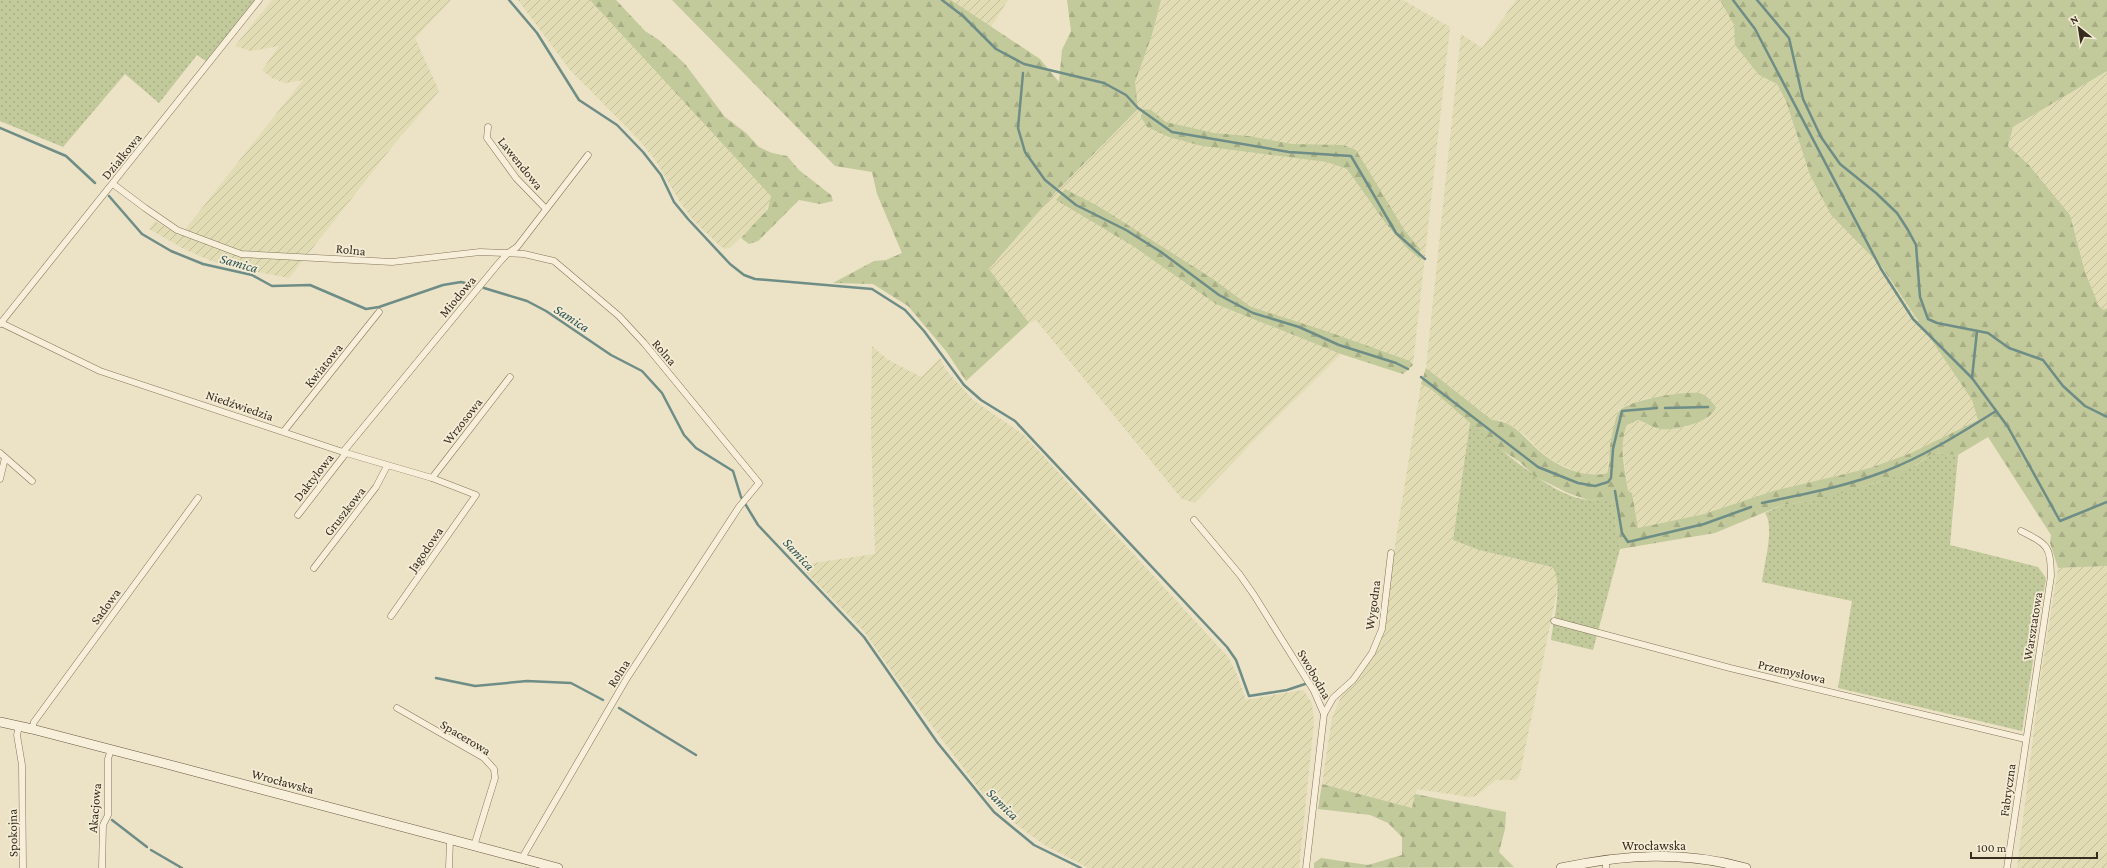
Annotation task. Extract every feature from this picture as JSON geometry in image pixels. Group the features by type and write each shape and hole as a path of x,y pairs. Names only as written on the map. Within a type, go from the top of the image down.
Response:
{"main road":[{"name":"Wrocławska","path":"0,722 111,749 558,868"},
{"name":"Wrocławska","path":"1561,868 1606,864 1648,855 1675,856 1720,862 1746,868"}],"street":[{"name":"Działkowa","path":"0,324 259,0"},
{"name":"Lawendowa","path":"488,127 487,138 516,178 546,210"},
{"name":"Miodowa","path":"345,452 508,253 517,247 588,155"},
{"name":"Rolna","path":"113,184 177,230 204,242 241,254 392,262 480,252 524,254 554,261 619,316 687,394 758,483 744,500 627,678 522,858"},
{"name":"Kwiatowa","path":"284,431 379,312"},
{"name":"Niedźwiedzia","path":"0,324 100,371 387,466 432,478 476,495"},
{"name":"Wrzosowa","path":"432,478 510,376"},
{"name":"Daktylowa","path":"298,515 345,452"},
{"path":"0,479 3,455"},
{"path":"3,455 32,481"},
{"name":"Gruszkowa","path":"314,568 376,487 387,466"},
{"name":"Jagodowa","path":"391,616 476,495"},
{"name":"Sadowa","path":"32,729 34,722 198,498"},
{"name":"Swobodna","path":"1194,520 1240,575 1254,595 1314,691 1324,714 1306,868"},
{"name":"Warsztatowa","path":"2021,531 2042,542 2050,554 2051,576 2025,740"},
{"name":"Wygodna","path":"1324,714 1333,698 1353,680 1368,658 1382,629 1391,553"},
{"name":"Przemysłowa","path":"1554,621 1730,668 2025,740"},
{"name":"Spacerowa","path":"397,708 484,758 494,769 495,778 474,846"},
{"name":"Spokojna","path":"19,726 17,735 22,765 23,868"},
{"name":"Fabryczna","path":"2007,868 2025,740"},
{"name":"Akacjowa","path":"102,868 103,825 108,815 108,759 111,749"},
{"path":"449,868 450,840"}],"shaded area":[{"path":"272,0 451,0 415,38 439,91 392,147 289,278 227,266 209,260 186,250 149,229 155,221 180,236 303,80 285,83 272,78 262,70 279,46 251,51 235,46"},
{"path":"518,0 590,0 765,188 771,196 770,203 761,218 731,247 725,249 719,245 693,220 680,202 656,161 640,141 570,70"},
{"path":"951,0 1008,0 991,27"},
{"path":"1161,0 1403,0 1450,27 1413,365 1403,374 1341,354 1257,437 1195,503 1182,499 1036,320 1029,323 989,269 1056,192 1138,109 1135,82 1152,35"},
{"path":"1516,0 1720,0 1734,25 1735,45 1759,75 1777,84 1786,101 1810,175 1831,215 1882,267 1972,400 1978,420 1911,453 1870,468 1773,491 1704,514 1638,528 1632,493 1628,491 1623,453 1622,442 1627,425 1637,420 1660,429 1685,427 1698,422 1716,406 1712,403 1676,394 1659,398 1648,398 1624,406 1618,411 1610,446 1607,473 1589,475 1577,472 1555,462 1540,451 1525,435 1501,420 1492,420 1426,368 1461,34 1482,48"},
{"path":"2107,71 2107,308 2104,310 2099,306 2085,272 2070,215 2028,164 2008,146 2013,127"},
{"path":"872,346 887,359 921,377 940,358 945,369 973,400 1024,435 1228,657 1236,672 1246,700 1303,690 1312,703 1314,722 1299,868 1089,868 1046,846 1006,817 983,794 902,686 863,630 804,570 805,566 813,563 875,554 871,430"},
{"path":"1421,384 1431,389 1470,423 1453,540 1479,550 1552,567 1557,574 1557,591 1520,774 1516,780 1496,780 1476,796 1469,797 1417,789 1412,808 1322,784 1332,718 1343,692 1375,652 1392,564"},
{"path":"2107,566 2107,868 2017,868 2040,681 2058,568"}],"green space":[{"path":"0,0 255,0 206,61 197,55 159,103 125,74 63,147 0,121"},
{"path":"590,0 616,0 645,31 659,40 685,64 725,117 746,133 759,147 772,153 787,156 799,170 831,195 833,201 820,204 799,200 758,241 749,244 741,238 768,209 771,196"},
{"path":"672,0 951,0 1040,59 1059,82 1062,50 1071,31 1067,0 1161,0 1152,35 1135,82 1138,109 1056,192 989,269 1029,323 966,381 946,351 908,306 873,284 833,283 874,261 886,260 902,253 877,194 872,172 835,166"},
{"path":"1720,0 2107,0 2107,71 2013,127 2008,146 2028,164 2070,215 2085,272 2099,306 2104,310 2107,308 2107,566 2058,568 2050,543 2051,535 1988,437 1958,455 1933,453 1901,475 1831,496 1805,502 1782,505 1715,533 1620,549 1612,499 1588,500 1568,493 1534,476 1520,462 1500,449 1431,389 1421,384 1426,368 1492,420 1506,423 1518,431 1539,451 1554,462 1571,470 1589,474 1607,473 1614,424 1618,413 1622,408 1642,400 1681,393 1699,393 1709,398 1716,407 1713,412 1701,421 1684,427 1675,429 1661,429 1638,420 1627,425 1623,441 1623,458 1628,491 1632,493 1638,528 1704,514 1773,491 1870,468 1911,453 1978,420 1972,400 1882,267 1831,215 1810,175 1786,101 1777,84 1759,75 1735,45 1734,25"},
{"path":"1143,109 1151,110 1166,122 1214,133 1248,136 1292,144 1343,145 1356,150 1405,231 1420,249 1420,259 1408,249 1387,225 1347,169 1327,162 1202,146 1169,137 1147,127 1141,117"},
{"path":"1065,189 1098,206 1213,279 1251,307 1323,330 1410,361 1413,365 1403,374 1341,354 1216,304 1133,246 1056,200"},
{"path":"1470,423 1510,457 1557,490 1573,497 1587,500 1606,498 1612,499 1620,549 1593,650 1551,640 1557,602 1557,581 1552,567 1479,550 1453,540"},
{"path":"1933,453 1958,455 1950,545 2038,567 2046,578 2022,731 1838,688 1852,601 1762,582 1769,536 1768,519 1765,513 1782,505 1805,502 1879,482 1918,464"},
{"path":"1322,784 1412,808 1415,794 1506,812 1505,829 1499,852 1514,867 1314,868 1314,863 1321,858 1368,865 1402,855 1402,837 1388,823 1370,815 1318,809"}],"waterway":[{"path":"509,0 537,33 579,100 617,125 643,152 661,175 674,202 730,264 744,275 755,279 872,289 905,310 924,331 964,385 981,400 1015,421 1227,647 1236,660 1249,696 1287,690 1305,684"},
{"path":"942,0 963,16 996,49 1024,64 1104,83 1126,95 1138,108 1172,132 1289,152 1351,156 1396,233 1425,259"},
{"path":"1733,0 1755,29 1881,269 1913,319 1972,378"},
{"path":"1757,0 1789,38 1803,99 1821,137 1840,164 1876,193 1897,213 1908,230 1916,245 1920,297 1928,319 1937,323 1988,333 2009,348 2043,360 2063,386 2085,406 2107,417"},
{"path":"1023,73 1018,128 1025,152 1045,180 1076,205 1126,230 1161,252 1219,295 1253,313 1299,327 1339,345 1396,363 1408,369"},
{"name":"Samica","path":"0,128 66,156 95,183"},
{"name":"Samica","path":"109,196 142,234 171,251 203,264 252,275 272,286 310,285 366,309 379,307 443,285 461,282 473,285"},
{"name":"Samica","path":"484,288 527,301 546,311 611,355 642,371 662,393 684,435 696,448 733,471 741,497 758,525 864,637 937,742 994,812 1034,845 1081,868"},
{"path":"1977,331 1972,378 2008,427 2060,521 2107,502"},
{"path":"1421,377 1538,467 1578,483 1595,486 1608,482 1611,478 1613,449 1622,411 1657,408"},
{"path":"1665,408 1708,407"},
{"path":"1762,503 1838,486 1883,472 1927,452 1996,411"},
{"path":"1615,491 1622,533 1628,542 1704,524 1751,507"},
{"path":"436,678 475,686 527,681 571,683 603,700"},
{"path":"619,708 696,755"},
{"path":"112,820 147,847"},
{"path":"151,850 182,868"}]}
